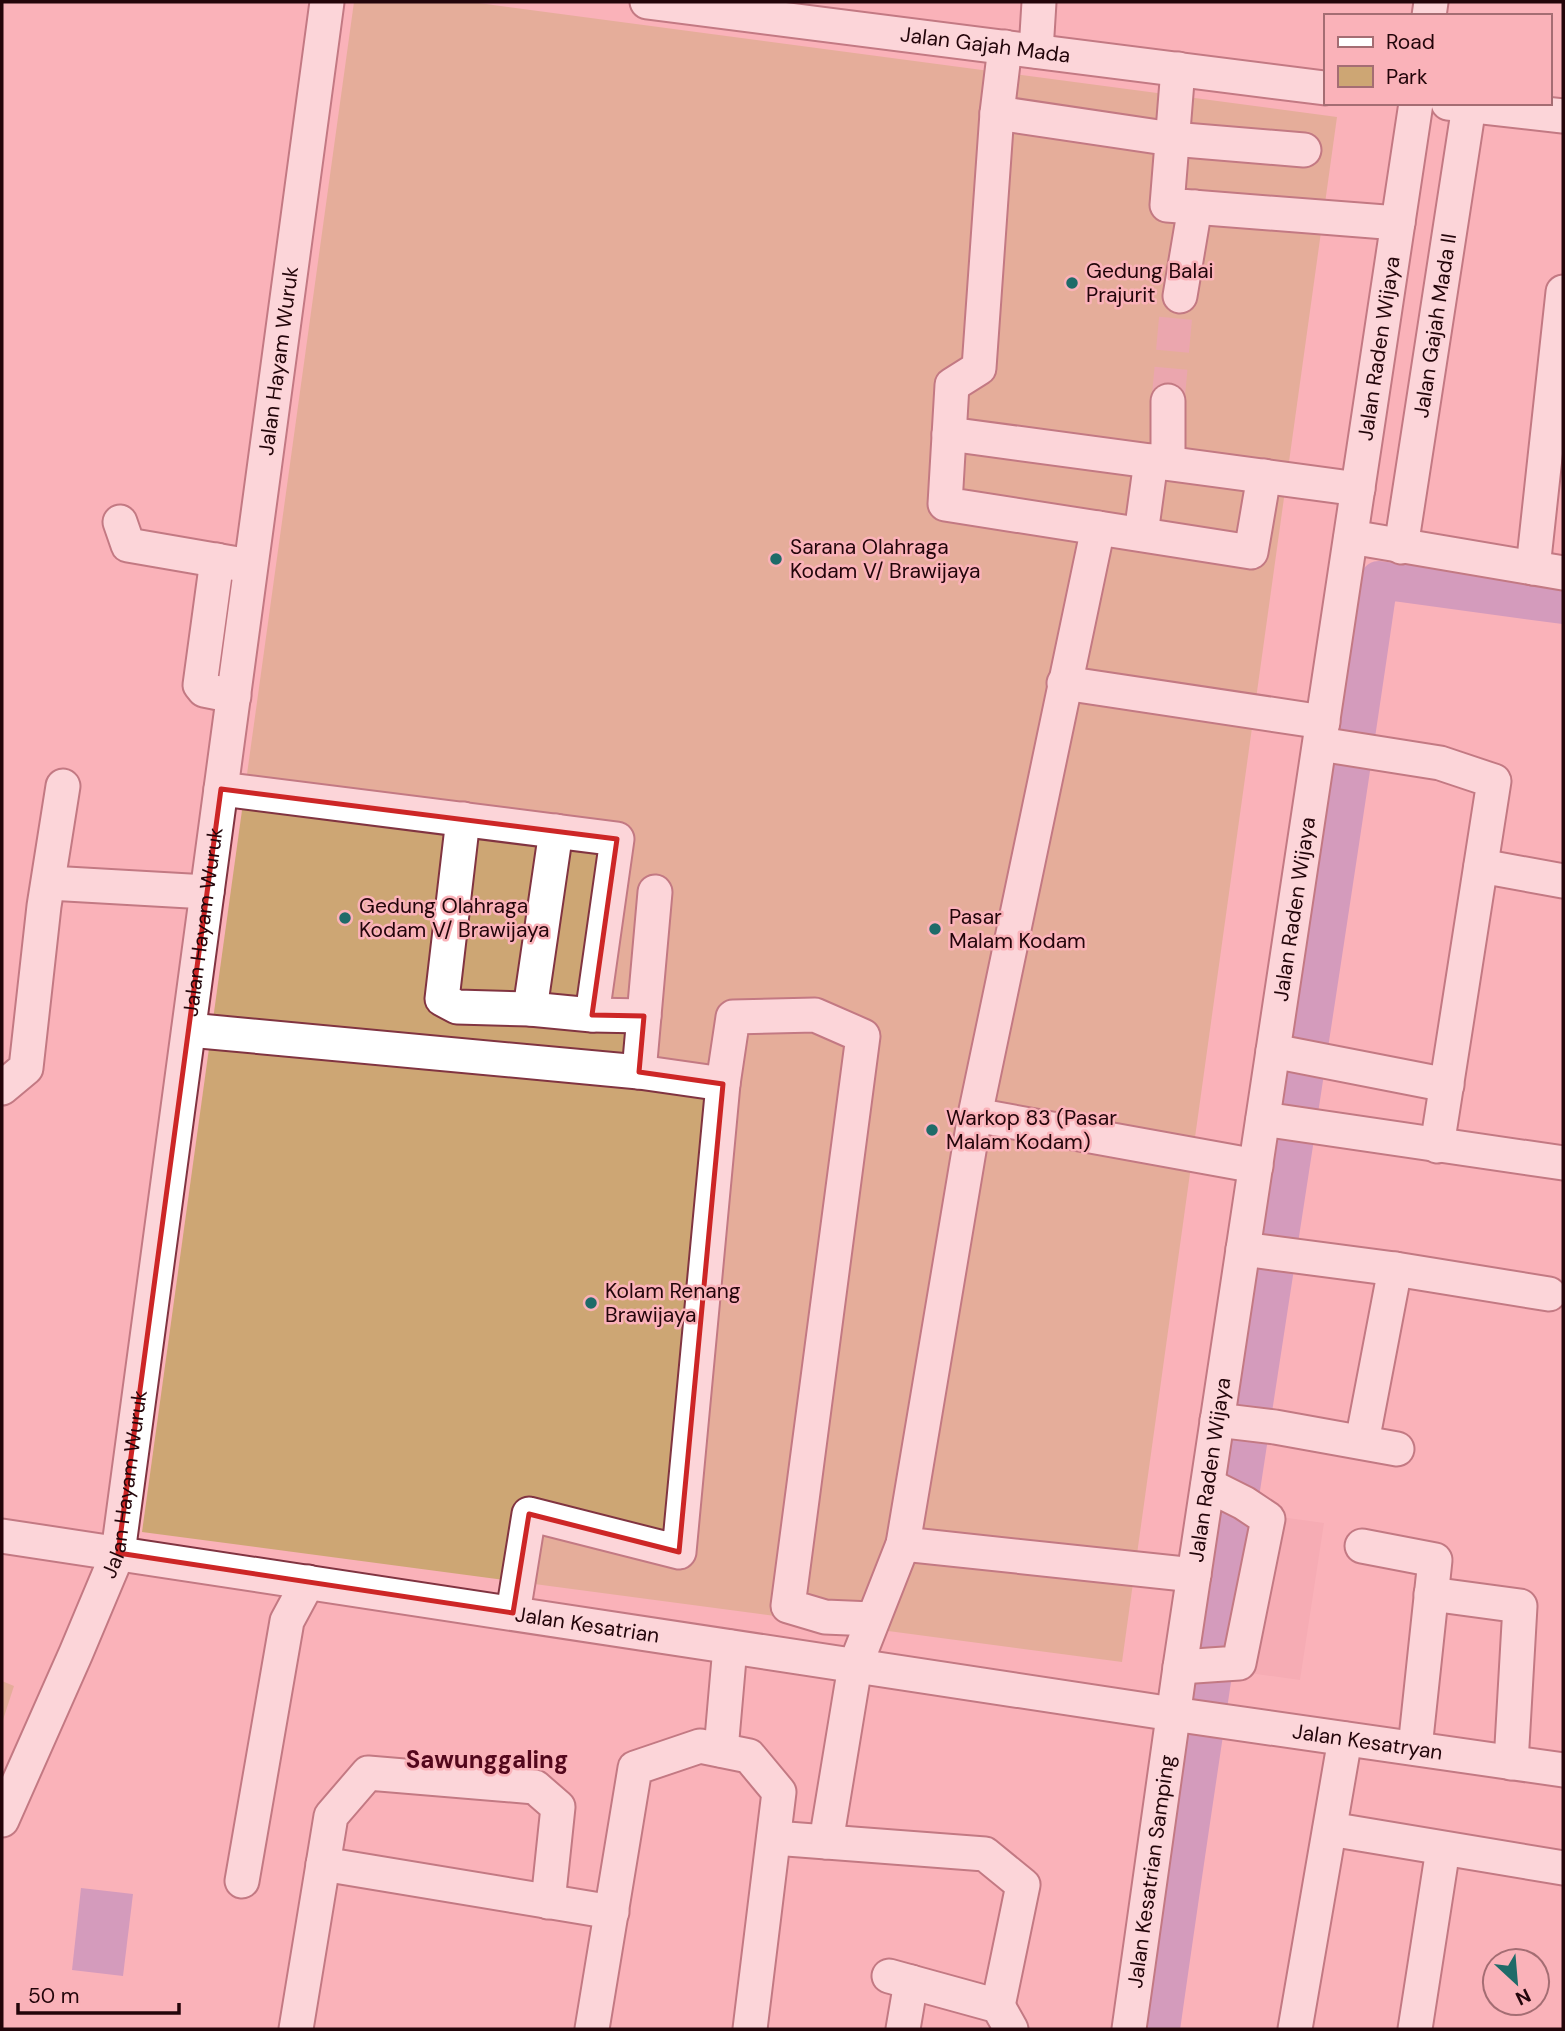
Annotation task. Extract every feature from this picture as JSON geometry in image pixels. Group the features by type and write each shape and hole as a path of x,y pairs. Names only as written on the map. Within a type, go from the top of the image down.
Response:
{"street":[{"name":"Jalan Hayam Wuruk","path":"3,1812 76,1653 118,1553 327,2"},
{"name":"Jalan Gajah Mada","path":"647,2 1324,88"},
{"path":"1040,2 997,113 979,369 952,385 945,504 1251,552 1264,476"},
{"path":"1178,69 1167,205 1398,223"},
{"name":"Jalan Raden Wijaya","path":"1187,1716 1203,1666 1194,1575 1225,1494 1230,1421 1270,1252 1256,1166 1274,1121 1351,537 1416,105"},
{"name":"Jalan Gajah Mada II","path":"1401,547 1459,105"},
{"path":"1468,105 1563,116"},
{"path":"997,113 1172,139 1304,150"},
{"path":"1180,296 1195,207"},
{"path":"1351,537 1548,570 1563,292"},
{"path":"1141,534 1160,462 1168,401"},
{"path":"948,434 1358,489"},
{"path":"120,522 128,545 251,566"},
{"path":"826,1842 855,1666 903,1544 975,1115 1098,528"},
{"path":"216,560 200,685 204,690 234,696"},
{"path":"1064,683 1324,737 1379,754 1440,764 1494,782 1437,1146"},
{"path":"2,1088 26,1068 44,906 63,786"},
{"path":"221,789 617,839 592,1015"},
{"path":"463,820 442,999 457,1007 644,1016"},
{"path":"530,1009 556,831"},
{"path":"1481,866 1563,881"},
{"path":"49,883 207,892"},
{"path":"639,1072 655,892"},
{"path":"513,1613 528,1514 679,1552 723,1084 733,1017 815,1015 863,1036 788,1606 825,1617 872,1619"},
{"path":"188,1030 639,1072 723,1084"},
{"path":"1283,1053 1447,1085"},
{"path":"975,1115 1256,1166"},
{"path":"1274,1121 1563,1163"},
{"path":"1270,1252 1549,1294"},
{"path":"1362,1443 1395,1269"},
{"path":"1230,1421 1397,1449"},
{"path":"1203,1666 1239,1664 1268,1519 1225,1494"},
{"name":"Jalan Kesatrian","path":"2,1535 1187,1716"},
{"path":"903,1544 1194,1575"},
{"path":"1362,1546 1435,1560 1415,1748"},
{"path":"242,1881 287,1621 308,1582"},
{"path":"1431,1594 1520,1606 1511,1762"},
{"path":"722,1750 730,1647"},
{"name":"Jalan Kesatryan","path":"1187,1716 1563,1770"},
{"name":"Jalan Kesatrian Samping","path":"1129,2029 1187,1716"},
{"path":"1295,2029 1345,1738"},
{"path":"592,2029 635,1768 700,1746 749,1756 779,1792 750,2029"},
{"path":"296,2029 331,1816 368,1773 535,1787 558,1807 548,1902"},
{"path":"1330,1829 1563,1868"},
{"path":"774,1838 985,1854 1023,1885 1004,2018 900,1979 903,2029"},
{"path":"1415,2029 1443,1849"},
{"path":"323,1864 612,1912"}],"highlighted area":[{"path":"221,789 617,839 592,1015 644,1016 639,1072 723,1084 679,1552 529,1514 513,1613 118,1553"}],"shaded area":[{"path":"1267,1515 1324,1523 1300,1680 1242,1672"},
{"path":"81,1888 133,1894 123,1976 72,1970"}],"green space":[{"name":"Sarana Olahraga Kodam V/ Brawijaya","path":"354,2 471,2 1337,117 1122,1662 142,1532"},
{"path":"2,1681 14,1686 2,1723"}],"waterway":[{"path":"1161,2029 1379,580 1563,605"}],"tunnel":[{"path":"1168,401 1180,296"}],"place":[{"name":"Gedung Balai Prajurit","path":"1072,283"},
{"name":"Sarana Olahraga Kodam V/ Brawijaya","path":"776,559"},
{"name":"Gedung Olahraga Kodam V/ Brawijaya","path":"345,918"},
{"name":"Pasar Malam Kodam","path":"935,929"},
{"name":"Warkop 83 (Pasar Malam Kodam)","path":"932,1130"},
{"name":"Kolam Renang Brawijaya","path":"591,1303"}],"district":[{"name":"Sawunggaling","path":"487,1760"}]}
